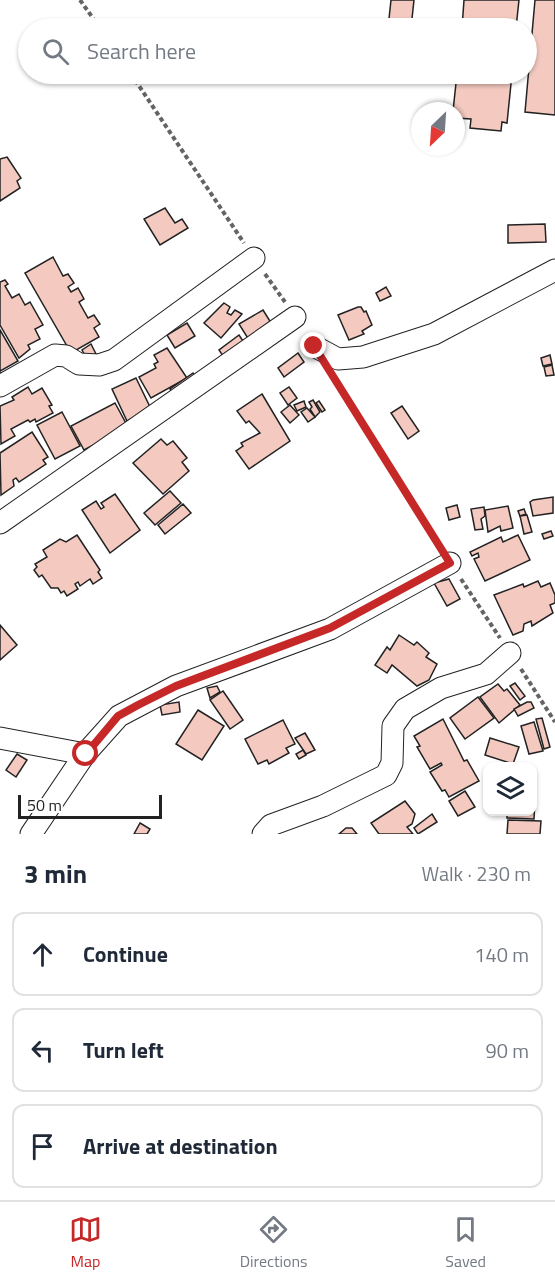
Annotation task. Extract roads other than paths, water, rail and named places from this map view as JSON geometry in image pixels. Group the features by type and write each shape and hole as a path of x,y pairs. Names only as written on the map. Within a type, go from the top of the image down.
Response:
{"street":[{"path":"0,386 55,355 66,356 79,364 99,365 114,360 254,258"},
{"path":"314,346 338,359 363,357 434,333 555,270"},
{"path":"0,523 295,317"},
{"path":"31,834 86,754 118,716 176,686 330,628 450,563"},
{"path":"263,834 271,825 323,806 386,775 392,763 393,726 405,710 441,688 486,674 510,653"},
{"path":"0,738 86,754"}]}
